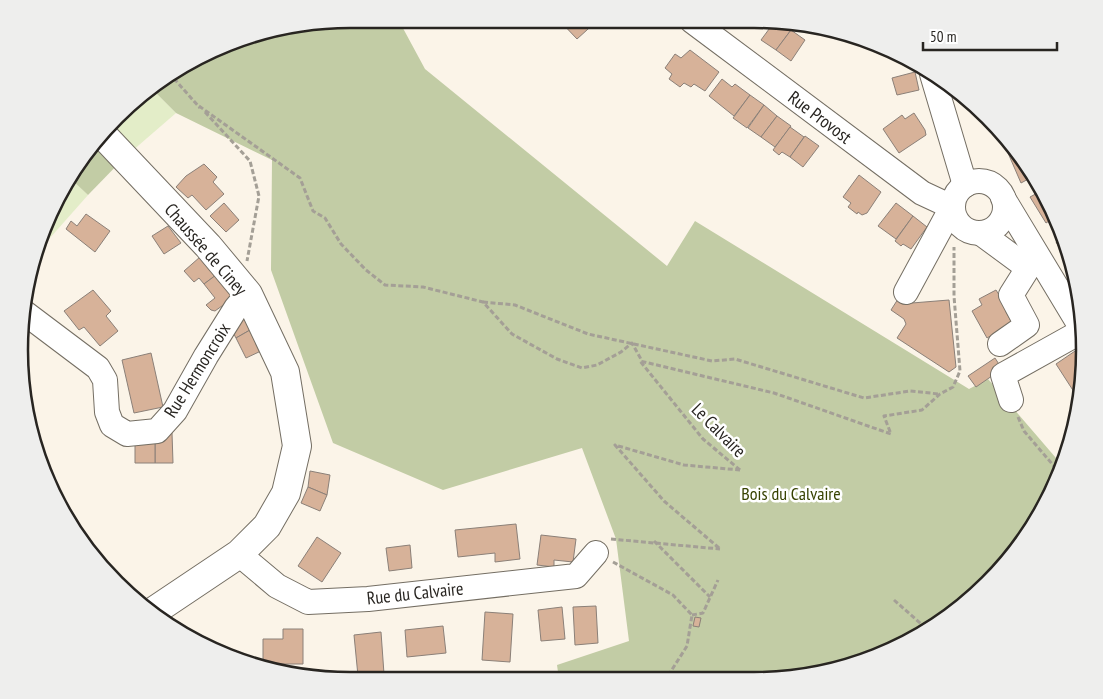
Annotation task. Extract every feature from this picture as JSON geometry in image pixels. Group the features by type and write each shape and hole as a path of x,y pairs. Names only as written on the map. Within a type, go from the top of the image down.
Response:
{"main road":[{"name":"Chaussée de Ciney","path":"106,138 208,246 241,287 285,372 297,446 286,493 267,526 239,554 158,608"}],"street":[{"name":"Rue Provost","path":"701,28 922,193 953,211"},
{"path":"935,84 965,185"},
{"path":"906,292 953,211 954,199 965,185 983,181 999,190 1033,259 1074,319"},
{"path":"987,232 998,225 1003,217 1003,198"},
{"path":"953,211 964,230 987,232 1033,259"},
{"path":"1000,344 1027,325 1011,295 1033,259"},
{"name":"Rue Hermoncroix","path":"29,316 98,368 105,380 107,412 112,426 127,434 156,431 175,411 236,308 241,287"},
{"path":"1011,400 1003,375 1075,334"},
{"name":"Rue du Calvaire","path":"239,554 277,586 308,602 368,599 576,576 596,553"}],"path":[{"path":"175,79 250,161 259,196 250,257 241,287"},
{"path":"199,106 300,178 313,211 325,218 341,244 366,270 386,285 423,287 483,302 515,305 588,334 712,361 735,359 864,398 910,391 940,394"},
{"name":"Le Calvaire","path":"596,553 605,540 654,541 720,549 664,501 615,445 684,466 740,470 703,438 640,360 774,393 891,434 884,416 922,410 940,394 953,387 960,371 954,296 953,211"},
{"path":"483,302 512,334 558,360 582,368 597,365 621,352 632,343"},
{"path":"632,343 643,361"},
{"path":"1011,400 1024,431 1054,466"},
{"path":"654,541 710,597"},
{"path":"596,553 673,595 692,615"},
{"path":"692,615 703,613 718,580"},
{"path":"894,600 921,624"},
{"path":"670,672 687,646 692,615"}],"green space":[{"name":"Bois du Calvaire","path":"328,28 403,28 425,69 667,266 695,221 969,389 988,379 1056,458 1051,473 1032,511 1009,546 966,592 932,617 877,647 837,661 775,671 558,672 557,665 629,641 616,539 582,448 443,490 333,443 271,270 272,160 176,113 155,92 188,71 226,52 266,38 307,30"},
{"path":"155,92 176,113 124,158 106,138 137,107"},
{"path":"106,138 124,158 88,195 75,182"},
{"path":"75,182 88,195 46,242 52,226"}],"building":[{"path":"567,28 589,28 577,39"},
{"path":"770,28 791,30 776,50 761,40"},
{"path":"791,30 805,40 791,61 776,50"},
{"path":"690,50 719,72 705,91 694,84 691,87 684,83 680,87 669,79 672,74 665,68 675,54 681,58"},
{"path":"915,72 919,90 897,95 892,78"},
{"path":"722,79 732,87 735,84 750,95 734,116 709,96"},
{"path":"750,95 764,105 747,128 733,118"},
{"path":"764,105 777,116 761,137 748,128"},
{"path":"914,113 925,130 926,135 899,153 883,129 902,115 905,119"},
{"path":"777,116 791,126 775,147 761,137"},
{"path":"790,127 804,137 790,157 782,152 779,155 773,150"},
{"path":"805,136 819,146 803,167 790,157"},
{"path":"1009,153 1027,180 1021,183"},
{"path":"204,164 217,177 213,182 224,194 206,210 192,195 188,198 176,187 186,176"},
{"path":"859,175 881,192 867,213 862,215 858,212 857,214 848,207 851,203 843,197"},
{"path":"1035,194 1049,221 1046,223 1030,197"},
{"path":"224,203 239,220 226,232 210,216"},
{"path":"896,203 913,216 896,239 878,226"},
{"path":"86,214 110,231 95,252 66,229 71,221 77,226"},
{"path":"913,216 927,227 911,249 903,244 901,246 895,241"},
{"path":"168,226 181,243 164,254 152,236"},
{"path":"200,257 216,275 204,284 199,278 194,282 184,271"},
{"path":"216,275 233,298 215,311 206,305 215,298 204,284"},
{"path":"93,290 111,311 106,316 118,331 100,346 84,327 79,330 64,311"},
{"path":"996,290 1008,309 1006,312 1012,323 987,338 972,311 982,305 979,299"},
{"path":"898,299 912,303 949,300 956,367 949,372 897,338 906,324 904,319 891,310"},
{"path":"243,315 250,330 236,338 230,327"},
{"path":"250,330 261,351 246,358 236,338"},
{"path":"1076,350 1073,391 1056,364"},
{"path":"151,353 163,407 134,413 122,360"},
{"path":"995,358 1002,369 976,387 968,376"},
{"path":"172,433 173,463 155,463 155,441 163,441"},
{"path":"135,440 155,441 155,463 135,463"},
{"path":"310,471 330,475 327,495 308,487"},
{"path":"308,487 327,495 320,511 301,503"},
{"path":"516,524 520,559 495,562 495,553 458,557 455,530"},
{"path":"541,535 576,539 573,562 554,560 554,567 537,565"},
{"path":"317,537 341,553 322,582 298,566"},
{"path":"410,545 412,568 389,571 386,548"},
{"path":"596,606 598,643 575,645 573,607"},
{"path":"562,607 565,639 541,641 538,610"},
{"path":"485,612 513,614 510,662 482,660"},
{"path":"695,617 701,618 699,627 693,626"},
{"path":"443,626 446,653 407,657 405,630"},
{"path":"283,629 303,629 303,664 282,664 263,660 263,639 283,639"},
{"path":"381,632 384,672 358,672 354,635"}]}
